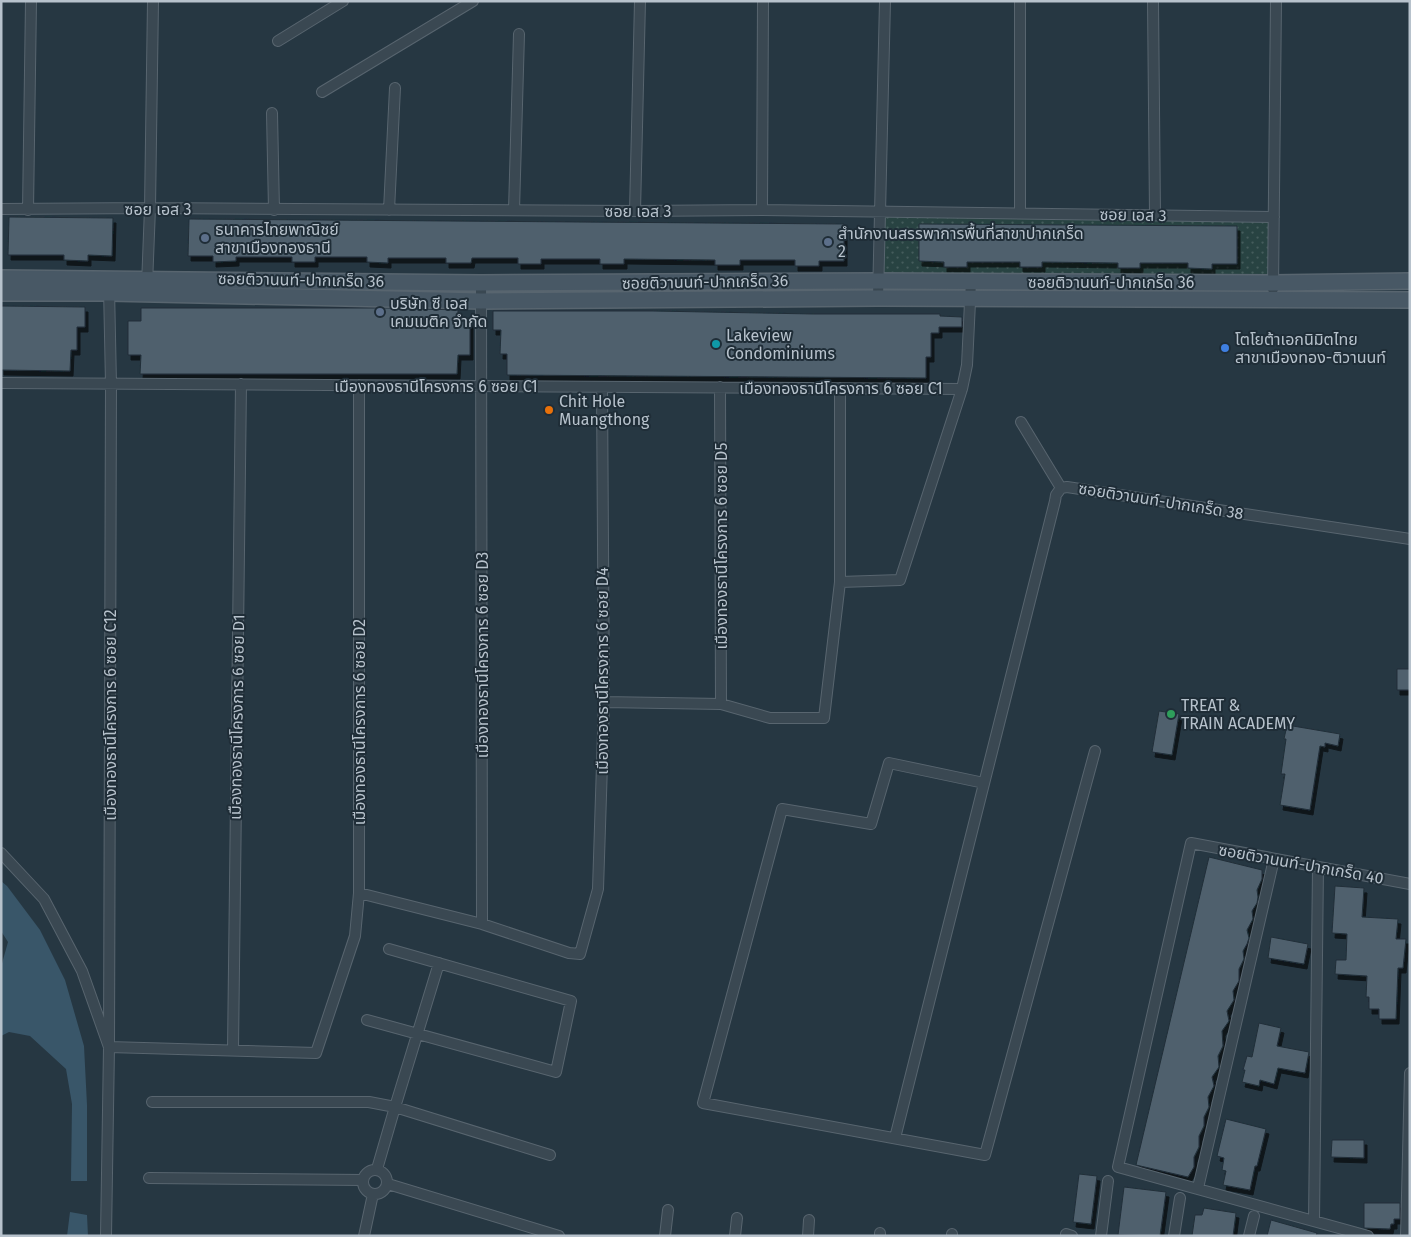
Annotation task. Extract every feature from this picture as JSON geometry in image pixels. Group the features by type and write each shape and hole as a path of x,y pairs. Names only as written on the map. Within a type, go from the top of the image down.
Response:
{"street":[{"path":"28,210 31,1"},
{"path":"147,286 153,1"},
{"path":"278,41 343,1"},
{"path":"322,92 461,4 473,1"},
{"path":"635,211 640,1"},
{"path":"762,210 763,1"},
{"path":"878,298 885,1"},
{"path":"1020,1 1020,213"},
{"path":"1152,1 1156,215"},
{"path":"1272,300 1276,1"},
{"path":"514,210 518,34"},
{"path":"389,210 395,88"},
{"path":"272,113 274,210"},
{"name":"ซอย เอส 3","path":"1,209 762,210 1274,217"},
{"name":"ซอยติวานนท์-ปากเกร็ด 36","path":"1,278 109,286"},
{"name":"ซอยติวานนท์-ปากเกร็ด 36","path":"1,293 109,286 879,281 1273,283 1410,281"},
{"path":"840,582 900,580 962,389 968,365 971,282"},
{"path":"1375,301 1376,282"},
{"name":"เมืองทองธานีโครงการ 6 ซอย D3","path":"482,283 482,924"},
{"name":"เมืองทองธานีโครงการ 6 ซอย C12","path":"106,1236 109,1047 111,384 109,286"},
{"name":"ซอยติวานนท์-ปากเกร็ด 36","path":"147,286 481,301 878,298 1410,300"},
{"name":"เมืองทองธานีโครงการ 6 ซอย C1","path":"1,383 962,389"},
{"name":"เมืองทองธานีโครงการ 6 ซอย D1","path":"233,1050 241,384"},
{"name":"เมืองทองธานีโครงการ 6 ซอย D2","path":"233,1050 316,1053 355,936 359,894 359,385"},
{"name":"เมืองทองธานีโครงการ 6 ซอย D4","path":"482,924 569,953 580,954 598,889 604,702 602,387"},
{"name":"เมืองทองธานีโครงการ 6 ซอย D5","path":"720,388 721,704"},
{"path":"604,702 721,704 770,718 824,718 840,582 840,388"},
{"path":"1022,422 1061,488"},
{"name":"ซอยติวานนท์-ปากเกร็ด 38","path":"895,1138 1054,502 1061,488 1067,487 1410,539"},
{"path":"984,783 889,763 871,824 782,809 703,1103 985,1155 1095,751"},
{"name":"ซอยติวานนท์-ปากเกร็ด 40","path":"1198,1188 1118,1167 1191,843 1410,884"},
{"path":"1,853 44,899 82,971 109,1047 233,1050"},
{"path":"1274,859 1198,1188 1368,1236"},
{"path":"1314,1221 1318,867"},
{"path":"359,894 482,924"},
{"path":"367,1020 556,1072 571,1001 389,949"},
{"path":"377,1170 440,963"},
{"path":"1406,1236 1410,1073"},
{"path":"152,1102 369,1102 395,1107 550,1155"},
{"path":"377,1170 385,1174 388,1184 383,1192 373,1194 365,1189 363,1180 368,1172 377,1170"},
{"path":"149,1178 363,1180"},
{"path":"1102,1236 1108,1181"},
{"path":"388,1184 559,1236"},
{"path":"364,1236 373,1194"},
{"path":"1174,1236 1180,1198"},
{"path":"665,1236 668,1210"},
{"path":"1249,1236 1254,1216"},
{"path":"734,1236 737,1218"},
{"path":"808,1236 809,1220"}],"green space":[{"path":"881,212 1274,217 1271,275 881,275"}],"water":[{"path":"1,881 7,886 40,930 65,980 84,1046 87,1105 87,1181 71,1181 72,1104 66,1069 30,1036 9,1032 1,1036 1,967 8,942 1,931"},
{"path":"70,1212 87,1215 88,1236 67,1236"}],"building":[{"path":"9,217 113,218 112,256 88,255 88,261 64,260 64,255 8,255"},
{"path":"189,219 844,224 844,261 819,261 819,266 795,266 795,260 740,260 740,265 715,265 715,260 624,259 624,264 600,264 600,259 541,259 541,264 518,264 518,258 472,258 471,263 446,263 446,258 388,258 388,263 367,262 367,257 315,257 315,262 292,262 292,257 236,257 236,261 213,262 213,256 188,256"},
{"path":"919,224 1237,226 1237,264 1212,264 1212,269 1188,268 1188,263 1140,263 1140,268 1118,268 1118,263 1042,262 1042,267 1020,267 1020,262 967,262 967,267 944,267 944,262 919,261"},
{"path":"1,306 85,307 85,327 77,327 77,350 71,350 70,371 1,370"},
{"path":"141,308 393,308 458,310 458,321 470,321 470,355 458,355 457,374 140,374 141,355 128,355 128,321 141,321"},
{"name":"Lakeview Condominiums","path":"493,311 940,314 940,316 962,317 962,327 939,327 939,333 931,333 931,357 926,357 926,378 507,375 507,354 500,354 501,330 493,330"},
{"path":"1397,669 1410,669 1410,690 1397,690"},
{"path":"1159,711 1179,714 1172,755 1152,752"},
{"path":"1287,725 1340,734 1338,746 1325,743 1325,747 1320,746 1310,810 1280,805 1285,774 1281,774"},
{"path":"1209,857 1262,870 1262,879 1257,890 1257,903 1252,911 1253,919 1247,930 1249,938 1243,951 1244,959 1239,969 1239,981 1233,991 1234,1000 1227,1011 1229,1021 1222,1031 1223,1046 1218,1056 1219,1067 1212,1077 1214,1086 1208,1097 1209,1107 1199,1136 1199,1147 1194,1157 1194,1167 1188,1177 1136,1165"},
{"path":"1335,886 1364,888 1362,917 1398,919 1396,939 1406,939 1403,968 1398,968 1396,1019 1379,1019 1379,1009 1369,1009 1369,997 1366,997 1367,976 1335,974 1336,960 1346,960 1347,934 1332,933"},
{"path":"1271,937 1308,944 1304,964 1268,958"},
{"path":"1259,1023 1281,1028 1277,1046 1309,1052 1305,1073 1278,1068 1274,1084 1260,1080 1259,1086 1242,1082 1247,1056 1252,1057"},
{"path":"1226,1119 1266,1129 1250,1190 1223,1185 1226,1171 1222,1170 1224,1158 1217,1156"},
{"path":"1332,1140 1364,1140 1364,1158 1331,1157"},
{"path":"1079,1174 1097,1176 1091,1224 1073,1222"},
{"path":"1124,1187 1166,1192 1160,1236 1118,1235"},
{"path":"1364,1203 1400,1203 1400,1219 1394,1219 1394,1224 1391,1224 1390,1229 1364,1228"},
{"path":"1204,1208 1236,1213 1233,1236 1192,1236 1195,1215 1202,1215"},
{"path":"1271,1220 1317,1233 1316,1236 1267,1236"}],"place":[{"name":"ธนาคารไทยพาณิชย์ สาขาเมืองทองธานี","path":"205,238"},
{"name":"สำนักงานสรรพาการพื้นที่สาขาปากเกร็ด 2","path":"828,242"},
{"name":"บริษัท ซี เอส เคมเมติค จำกัด","path":"380,312"},
{"name":"Lakeview Condominiums","path":"716,344"},
{"name":"โตโยต้าเอกนิมิตไทย สาขาเมืองทอง-ติวานนท์","path":"1225,348"},
{"name":"Chit Hole Muangthong","path":"549,410"},
{"name":"TREAT & TRAIN ACADEMY","path":"1171,714"}]}
